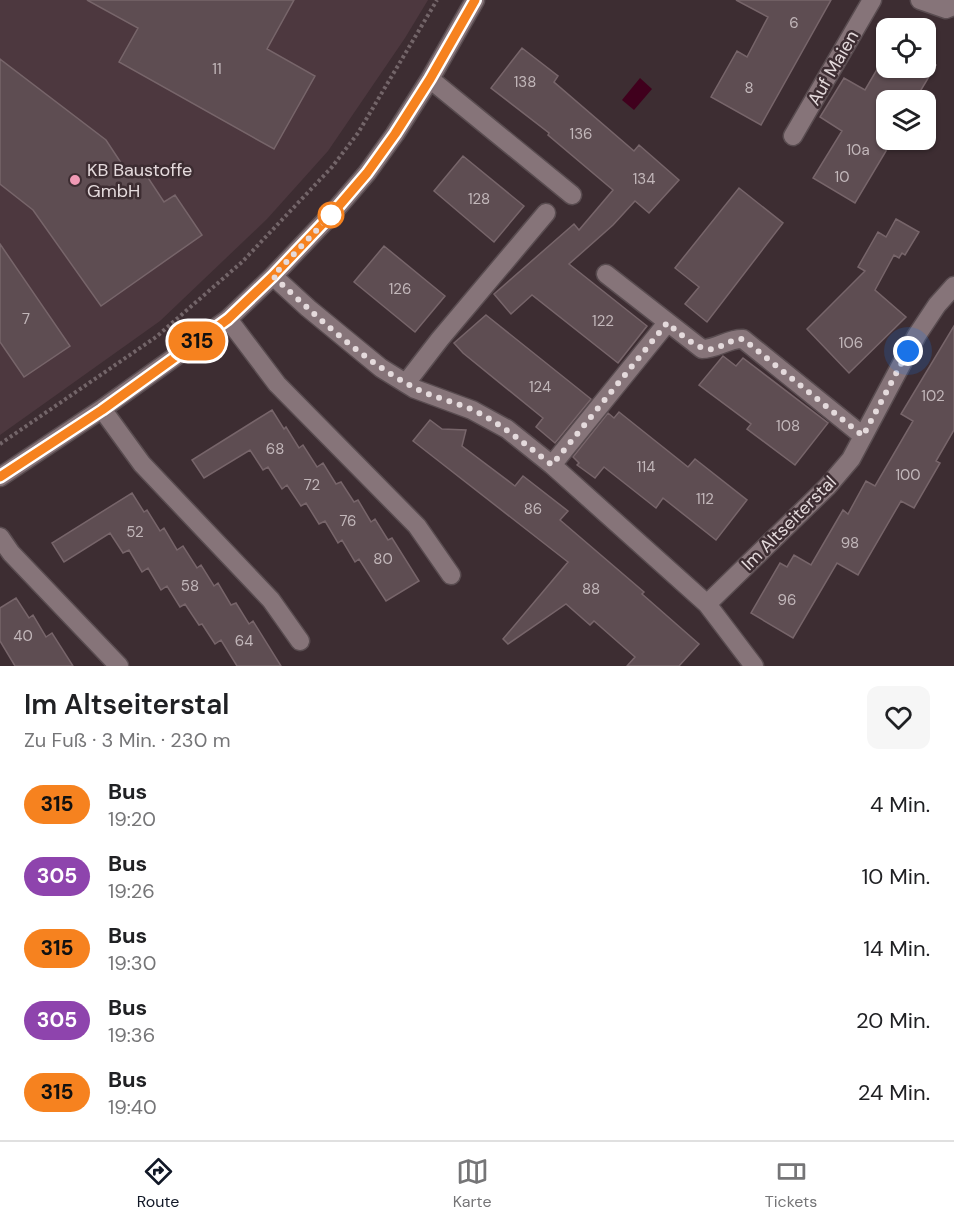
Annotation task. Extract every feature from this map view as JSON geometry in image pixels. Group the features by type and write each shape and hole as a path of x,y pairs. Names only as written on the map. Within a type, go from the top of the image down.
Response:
{"street":[{"path":"0,477 102,410 228,319 273,276 367,173 430,79 475,0"},
{"name":"Auf Maien","path":"794,136 872,0"},
{"path":"920,0 946,9 954,6"},
{"path":"430,79 572,195"},
{"path":"406,383 447,330 546,213"},
{"path":"606,274 702,349 711,349 736,339 743,339 863,436"},
{"path":"273,276 381,368 415,389 472,410 507,429 552,465 707,604 754,666"},
{"name":"Im Altseiterstal","path":"707,604 828,486 851,459 917,335 937,305 954,286"},
{"path":"228,319 277,384 417,526 451,575"},
{"path":"552,465 667,323"},
{"path":"102,410 142,464 271,600 300,641"},
{"path":"0,537 11,553 119,666"}],"path":[{"path":"0,444 156,337 242,262 332,167 358,133 437,0"}],"shaded area":[{"path":"0,0 428,0 405,38 328,151 267,219 160,321 0,435"},
{"path":"640,78 652,89 634,110 622,100"}],"building":[{"path":"87,0 294,0 267,49 315,76 274,149 119,62 138,28"},
{"path":"736,0 831,0 761,125 711,97 737,51 747,57 768,17"},
{"path":"522,48 558,76 554,82 634,151 639,145 679,180 649,213 635,201 613,225 569,264 647,326 618,363 532,295 511,314 494,294 574,224 579,230 613,190 548,135 549,133 491,88"},
{"name":"KB Baustoffe GmbH","path":"0,59 106,140 129,175 141,167 164,202 175,195 202,235 101,306 33,210 0,184"},
{"path":"876,71 876,78 928,78 921,90 876,90 876,150 886,151 855,203 813,178 842,131 820,117 844,78 865,90"},
{"path":"463,156 524,206 494,242 434,191"},
{"path":"739,188 783,223 707,322 685,304 699,287 675,268"},
{"path":"896,219 919,232 905,255 902,253 899,258 894,255 875,290 906,317 849,373 807,329 865,271 858,267 878,232 886,237"},
{"path":"0,244 70,346 24,377 0,342"},
{"path":"384,246 445,296 415,332 354,282"},
{"path":"486,315 591,399 555,443 536,427 543,418 463,353 454,343"},
{"path":"954,326 954,430 936,461 940,463 914,508 901,501 858,575 837,563 793,638 751,613 780,563 787,567 794,555 811,565 843,510 848,514 866,481 875,486 913,421 901,414"},
{"path":"723,356 736,366 743,358 828,423 795,465 747,429 751,424 699,385"},
{"path":"272,410 299,448 303,445 317,467 323,463 336,484 341,482 354,502 358,500 371,522 375,519 388,540 392,538 419,581 386,601 359,559 355,562 342,540 338,543 325,521 319,524 306,503 301,506 287,485 282,489 268,467 263,470 250,450 204,478 192,460"},
{"path":"619,412 688,467 695,459 747,500 716,540 663,498 656,508 604,467 595,478 577,465 579,463 573,457 608,413 614,418"},
{"path":"430,420 442,429 466,430 462,446 515,486 523,476 568,511 560,520 644,592 642,594 699,644 679,666 627,666 635,657 594,621 590,625 566,604 508,644 503,639 568,562 413,441"},
{"path":"132,493 144,512 147,510 160,531 164,528 177,550 183,546 197,568 201,565 214,586 218,583 231,605 236,603 249,624 253,621 281,666 237,666 221,640 215,644 185,604 180,607 167,586 161,590 148,568 142,572 129,550 123,553 110,533 64,562 52,543"},
{"path":"16,598 29,618 33,615 46,637 52,633 73,666 15,666 0,641 0,608"}],"bus line":[{"name":"315","path":"0,477 102,410 228,319 273,276 367,173 430,79 475,0"}],"place":[{"name":"KB Baustoffe GmbH","path":"75,180"}],"route":[{"path":"331,215 273,276 381,368 415,389 472,410 507,429 552,465 667,323 702,349 711,349 736,339 743,339 863,436 908,351"}]}
